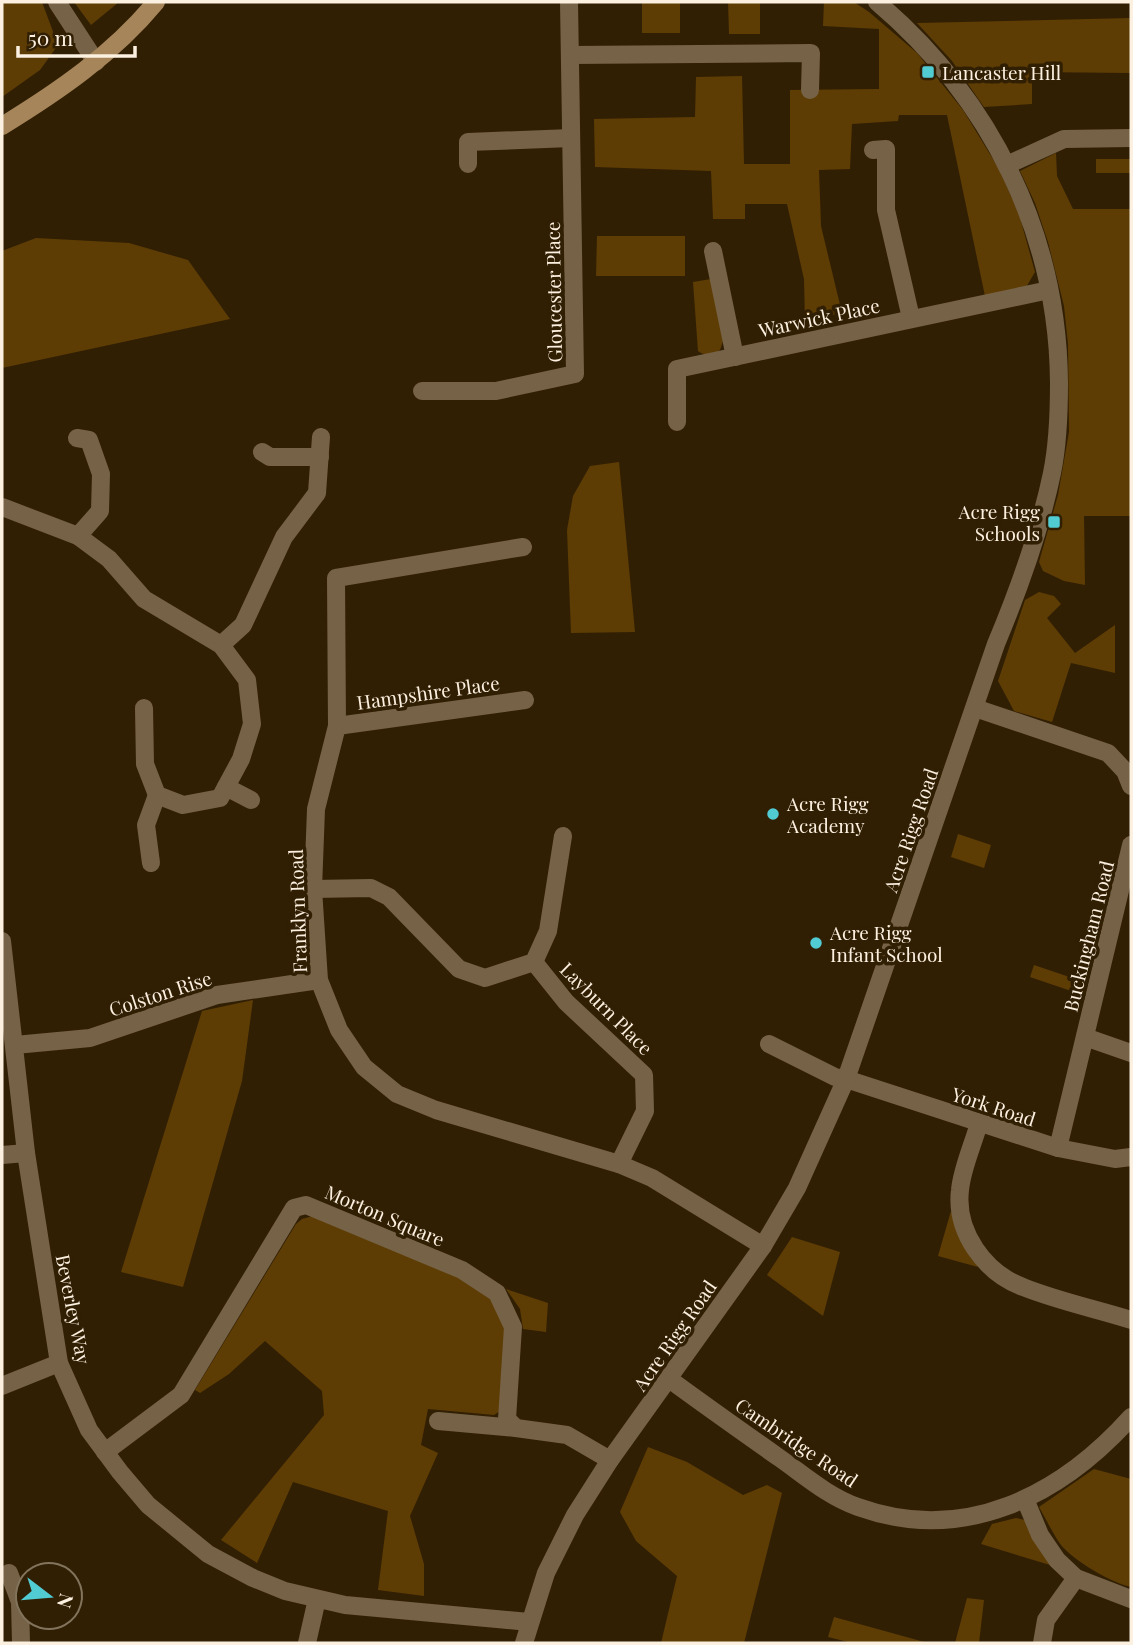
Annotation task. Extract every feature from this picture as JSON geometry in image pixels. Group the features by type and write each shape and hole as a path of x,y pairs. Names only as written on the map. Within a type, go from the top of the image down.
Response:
{"main road":[{"path":"2,126 47,98 96,62 141,20 156,2"}],"street":[{"path":"57,2 96,62"},
{"name":"Gloucester Place","path":"422,391 496,391 575,374 569,2"},
{"name":"Acre Rigg Road","path":"524,1643 551,1561 575,1515 610,1460 763,1246 797,1188 846,1079 1022,577 1053,471 1059,411 1059,362 1049,290 1034,233 1007,165 970,103 922,42 877,2"},
{"path":"570,55 811,53 810,90"},
{"path":"468,164 468,142 571,138"},
{"path":"1007,165 1064,139 1131,138"},
{"name":"Warwick Place","path":"873,150 886,149 886,209 911,318"},
{"name":"Warwick Place","path":"713,251 735,357"},
{"name":"Warwick Place","path":"677,422 677,369 1049,290"},
{"path":"221,645 243,625 284,537 317,493 321,436"},
{"path":"78,438 89,440 101,474 100,511 78,536"},
{"path":"262,452 270,457 320,457"},
{"path":"2,507 78,536 108,559 144,599 221,645 247,680 252,723 241,759 220,798 184,804 157,795"},
{"name":"Franklyn Road","path":"523,547 336,578 337,726 316,809 313,889 319,980 339,1030 364,1067 397,1094 436,1111 619,1164 652,1178 763,1246"},
{"name":"Hampshire Place","path":"337,726 525,700"},
{"path":"144,708 145,764 157,795 146,825 151,863"},
{"path":"975,708 1108,753 1125,771 1131,786"},
{"path":"226,788 251,800"},
{"name":"Layburn Place","path":"313,889 371,888 389,897 459,969 485,978 534,962 548,931 563,836"},
{"name":"Buckingham Road","path":"1058,1148 1131,845"},
{"name":"Beverley Way","path":"2,941 26,1153 59,1363 89,1430 105,1452 148,1505 208,1555 253,1578 317,1600 345,1605 529,1622"},
{"name":"Layburn Place","path":"534,962 566,1002 644,1075 645,1111 619,1164"},
{"name":"Colston Rise","path":"15,1045 90,1038 217,995 319,980"},
{"name":"Buckingham Road","path":"1085,1037 1131,1053"},
{"name":"York Road","path":"769,1044 835,1077 1058,1148 1115,1159 1131,1157"},
{"path":"979,1123 959,1191 962,1224 976,1252 1001,1275 1021,1287 1131,1320"},
{"path":"2,1155 26,1153"},
{"name":"Morton Square","path":"105,1452 181,1395 294,1208 306,1205 462,1270 497,1293 513,1327 508,1419 516,1428"},
{"path":"2,1386 59,1363"},
{"name":"Cambridge Road","path":"669,1379 818,1486 856,1506 890,1516 917,1520 958,1520 1025,1499 1052,1486 1085,1462 1131,1417"},
{"path":"438,1420 566,1435 610,1460"},
{"path":"1025,1499 1040,1535 1057,1560 1076,1578 1131,1599"},
{"path":"9,1573 20,1602 21,1643"},
{"path":"1042,1643 1045,1620 1076,1578"},
{"path":"307,1643 317,1600"}],"shaded area":[{"path":"2,2 42,2 58,45 40,70 2,97"},
{"path":"74,2 119,2 91,25"},
{"path":"642,2 680,2 680,33 642,33"},
{"path":"728,2 760,2 760,34 729,34"},
{"path":"824,2 854,2 869,12 917,53 963,110 999,169 1019,214 1035,272 1025,289 985,296 947,115 899,115 898,121 852,124 850,169 819,170 821,226 842,313 805,321 804,279 787,204 745,204 745,219 713,219 711,171 595,167 594,119 695,117 696,77 742,76 744,164 790,164 790,90 879,89 879,29 823,26"},
{"path":"1131,18 1131,73 1032,72 1032,104 984,107 952,61 917,23"},
{"path":"1056,153 1057,176 1073,209 1131,209 1131,516 1084,516 1085,585 1064,581 1043,571 1039,562 1058,495 1069,432 1068,344 1064,306 1048,242 1035,203 1020,171"},
{"path":"1096,159 1131,159 1131,173 1096,173"},
{"path":"597,236 685,236 685,276 596,276"},
{"path":"36,238 129,243 188,260 230,319 2,368 2,251"},
{"path":"711,279 723,341 720,350 706,355 698,351 693,282"},
{"path":"619,462 635,632 571,633 567,530 573,496 590,466"},
{"path":"1039,592 1054,596 1061,604 1047,618 1075,653 1115,625 1115,673 1071,663 1052,722 1014,711 998,681 1025,600"},
{"path":"958,834 991,845 984,868 951,857"},
{"path":"1034,965 1084,982 1080,994 1030,977"},
{"path":"253,1000 242,1081 183,1287 121,1272 202,1011"},
{"path":"951,1211 961,1241 978,1267 938,1256"},
{"path":"313,1216 472,1281 496,1303 509,1329 503,1409 494,1415 428,1409 421,1445 438,1453 410,1516 424,1564 424,1596 378,1590 388,1511 293,1482 257,1563 221,1540 324,1415 322,1391 265,1341 229,1374 200,1393 195,1390 296,1224"},
{"path":"792,1237 840,1252 823,1316 767,1275"},
{"path":"506,1289 548,1303 546,1332 523,1329 520,1309"},
{"path":"648,1447 687,1462 743,1495 767,1485 782,1493 744,1643 661,1643 677,1576 636,1541 620,1512"},
{"path":"1094,1469 1131,1479 1131,1587 1114,1581 1075,1558 1058,1541 1039,1507"},
{"path":"1016,1518 1025,1520 1050,1565 981,1544 992,1524"},
{"path":"967,1598 984,1600 979,1643 955,1643"},
{"path":"834,1617 928,1643 852,1643 828,1637"}],"place":[{"name":"Lancaster Hill","path":"928,72"},
{"name":"Acre Rigg Schools","path":"1054,522"},
{"name":"Acre Rigg Academy","path":"773,814"},
{"name":"Acre Rigg Infant School","path":"816,943"}]}
